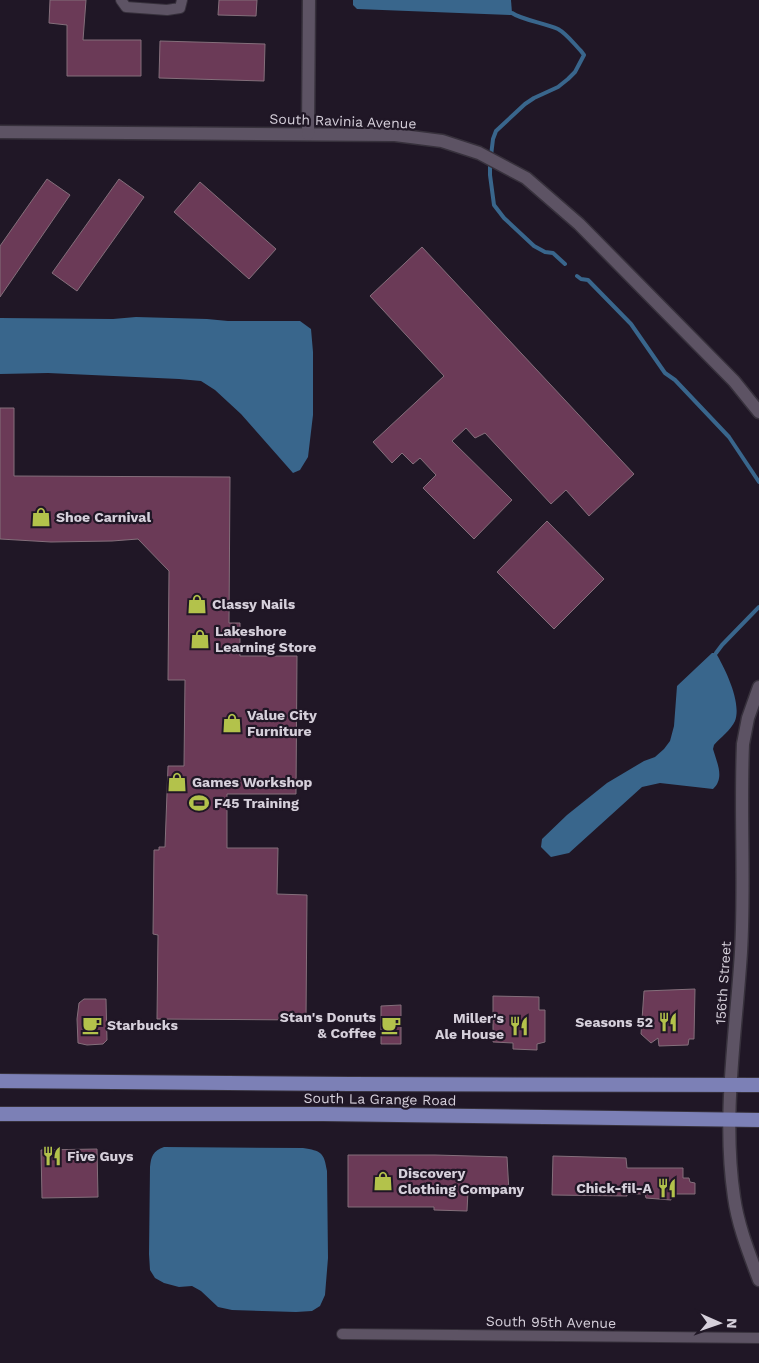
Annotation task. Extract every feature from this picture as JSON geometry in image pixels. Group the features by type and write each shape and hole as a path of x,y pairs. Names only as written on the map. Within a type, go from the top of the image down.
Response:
{"highway":[{"name":"South La Grange Road","path":"0,1081 759,1085"},
{"name":"South La Grange Road","path":"0,1114 332,1114 759,1120"}],"street":[{"path":"121,0 126,6 167,10 180,8 182,0"},
{"path":"308,134 309,0"},
{"name":"South Ravinia Avenue","path":"0,132 395,135 442,141 479,153 526,178 579,224 734,381 759,412"},
{"name":"156th Street","path":"759,687 748,718 743,744 741,951 730,1120 734,1197 741,1231 759,1280"},
{"name":"South 95th Avenue","path":"342,1334 759,1338"}],"water":[{"path":"353,0 511,0 512,13 511,15 357,9 353,5"},
{"path":"136,317 228,321 300,321 311,329 313,415 308,457 300,470 293,473 241,414 215,390 201,381 48,373 0,374 0,318 113,319"},
{"path":"712,653 716,653 732,686 737,713 735,721 728,731 714,745 713,749 719,770 717,785 713,789 660,783 642,787 569,853 551,857 541,847 542,839 567,815 607,783 644,761 655,757 664,749 670,741 674,726 677,686"},
{"path":"164,1147 303,1148 314,1150 323,1156 327,1171 328,1258 325,1295 320,1306 312,1311 296,1312 232,1310 218,1307 201,1291 192,1286 179,1287 164,1283 155,1278 150,1270 149,1254 150,1167 153,1154"}],"building":[{"path":"50,0 86,0 83,40 141,40 141,76 67,76 67,25 49,23"},
{"path":"219,0 257,0 256,16 218,15"},
{"path":"160,41 265,44 264,81 159,78"},
{"path":"47,179 70,195 0,297 0,246"},
{"path":"119,179 144,197 77,291 52,273"},
{"path":"200,182 276,249 249,279 174,212"},
{"path":"422,247 634,474 589,516 566,490 551,504 485,433 475,438 466,428 452,441 512,500 474,539 423,488 436,475 420,458 413,464 402,453 392,463 373,442 444,376 370,296"},
{"path":"0,408 14,408 14,476 230,477 229,623 240,623 240,656 297,656 296,794 227,794 227,848 278,848 277,894 307,895 306,1020 157,1019 158,935 153,934 154,850 159,850 159,847 165,847 168,766 184,766 185,680 168,680 169,571 138,539 51,542 0,539"},
{"path":"547,521 604,579 554,629 497,572"},
{"name":"Seasons 52","path":"695,989 694,1039 689,1039 688,1045 659,1046 658,1038 651,1043 641,1034 644,991"},
{"name":"Miller's Ale House","path":"493,996 539,997 539,1010 545,1010 545,1042 537,1044 537,1050 513,1049 513,1043 493,1042"},
{"name":"Starbucks","path":"84,999 106,999 107,1040 103,1044 87,1045 78,1043 77,1019 79,1003"},
{"name":"Stan's Donuts & Coffee","path":"401,1005 401,1044 381,1044 381,1006"},
{"path":"97,1149 98,1197 42,1198 41,1150"},
{"path":"348,1155 507,1157 509,1192 468,1191 467,1211 434,1210 434,1207 348,1207"},
{"path":"553,1156 626,1158 627,1168 683,1168 683,1178 689,1178 690,1182 695,1183 695,1194 671,1194 671,1200 646,1198 645,1194 627,1194 627,1196 552,1195"}],"waterway":[{"path":"512,13 558,29 584,55 575,72 568,79 558,87 525,104 496,131 493,139 490,164 494,205 504,218 534,246 545,252 553,253 565,264"},
{"path":"577,276 588,280 631,324 665,373 675,380 729,437 759,482"},
{"path":"716,653 759,607"}],"place":[{"name":"Shoe Carnival","path":"41,517"},
{"name":"Classy Nails","path":"197,604"},
{"name":"Lakeshore Learning Store","path":"200,639"},
{"name":"Value City Furniture","path":"232,723"},
{"name":"Games Workshop","path":"177,782"},
{"name":"F45 Training","path":"199,803"},
{"name":"Seasons 52","path":"668,1022"},
{"name":"Starbucks","path":"92,1025"},
{"name":"Stan's Donuts & Coffee","path":"391,1025"},
{"name":"Miller's Ale House","path":"519,1026"},
{"name":"Five Guys","path":"52,1156"},
{"name":"Discovery Clothing Company","path":"383,1181"},
{"name":"Chick-fil-A","path":"667,1188"}]}
